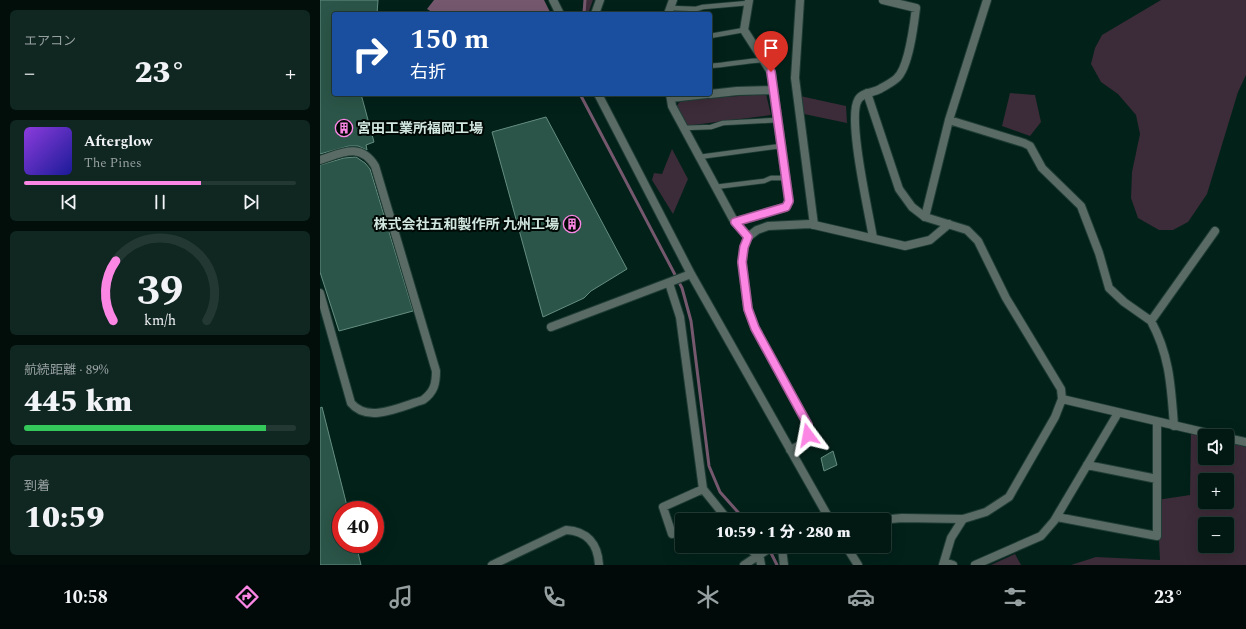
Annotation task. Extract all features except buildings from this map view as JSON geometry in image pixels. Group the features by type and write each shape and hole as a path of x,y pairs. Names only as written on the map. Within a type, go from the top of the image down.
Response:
{"street":[{"path":"553,0 559,12"},
{"path":"596,12 600,0"},
{"path":"669,11 673,0"},
{"path":"800,0 795,78 814,225"},
{"path":"873,238 858,147 855,114 857,101 860,97 878,90 898,77 908,56 916,8 914,4 883,0"},
{"path":"925,217 949,120 987,0"},
{"path":"735,222 786,207 789,201 771,72 744,30 749,1"},
{"path":"712,94 736,91 773,90"},
{"path":"868,93 899,189 912,207 925,217 967,230 978,241 1006,298 1058,381 1061,389 1062,400 1055,417 1009,497 986,512 963,519 891,519"},
{"path":"599,96 691,274 826,513"},
{"path":"670,96 672,106 735,222 748,237"},
{"path":"949,120 1030,146 1042,168 1081,206 1099,253 1109,288 1124,302 1151,321 1166,355 1171,379 1174,426"},
{"path":"320,160 350,151 358,151 366,154 375,166 436,371 434,389 430,395 423,400 376,413 369,413 355,408 351,403 320,293"},
{"path":"790,450 804,443 808,435 808,425 755,328 748,309 742,262 744,247 748,237 757,230 768,226 814,225 905,246 920,244 930,240 949,224"},
{"path":"1151,321 1215,231"},
{"path":"550,328 691,274"},
{"path":"669,283 680,317 703,489 722,513"},
{"path":"1062,400 1198,431"},
{"path":"975,565 1041,536 1057,517 1118,413"},
{"path":"1057,517 1157,536 1156,422"},
{"path":"1234,439 1246,442"},
{"path":"1087,465 1157,479"},
{"path":"672,534 663,507 703,489"},
{"path":"953,565 944,563 951,538 963,519"},
{"path":"492,565 566,530 585,534 592,541 599,557 599,565"},
{"path":"754,553 760,559 761,565"},
{"path":"744,565 762,553"},
{"path":"782,553 784,565"},
{"path":"850,553 858,565"}],"lane":[{"path":"669,11 696,9 749,1"},
{"path":"712,36 744,30"},
{"path":"712,66 728,65 737,61 763,60"},
{"path":"684,128 711,127 723,123 778,120"},
{"path":"700,157 782,146"},
{"path":"716,187 764,181 771,178 786,178"}],"shaded area":[{"path":"434,0 544,0 550,12 432,12 427,9"},
{"path":"584,0 593,0 589,12 582,12"},
{"path":"1161,0 1246,0 1246,75 1238,92 1207,194 1188,222 1173,230 1159,230 1138,218 1131,198 1132,172 1140,134 1136,115 1118,94 1101,82 1091,64 1095,48 1102,35"},
{"path":"1010,93 1035,95 1041,122 1030,136 1002,126"},
{"path":"766,94 771,115 685,126 676,107 681,100"},
{"path":"800,96 846,106 847,123 804,114"},
{"path":"672,149 688,179 673,214 652,180 654,173 662,174"},
{"path":"1191,429 1198,432 1198,465 1234,465 1234,439 1246,442 1246,565 1071,565 1096,557 1160,560 1157,500 1190,495"},
{"path":"1015,554 1021,565 991,565"}],"waterway":[{"path":"584,12 585,0"},
{"path":"581,96 682,288 691,321 709,466 720,492 739,513"},
{"path":"771,553 777,565"}],"place":[{"name":"宮田工業所福岡工場","path":"344,128"},
{"name":"株式会社五和製作所 九州工場","path":"572,224"}],"route":[{"path":"771,72 789,201 786,207 735,222 748,237 744,247 742,262 748,309 755,328 808,425 808,435"}]}
